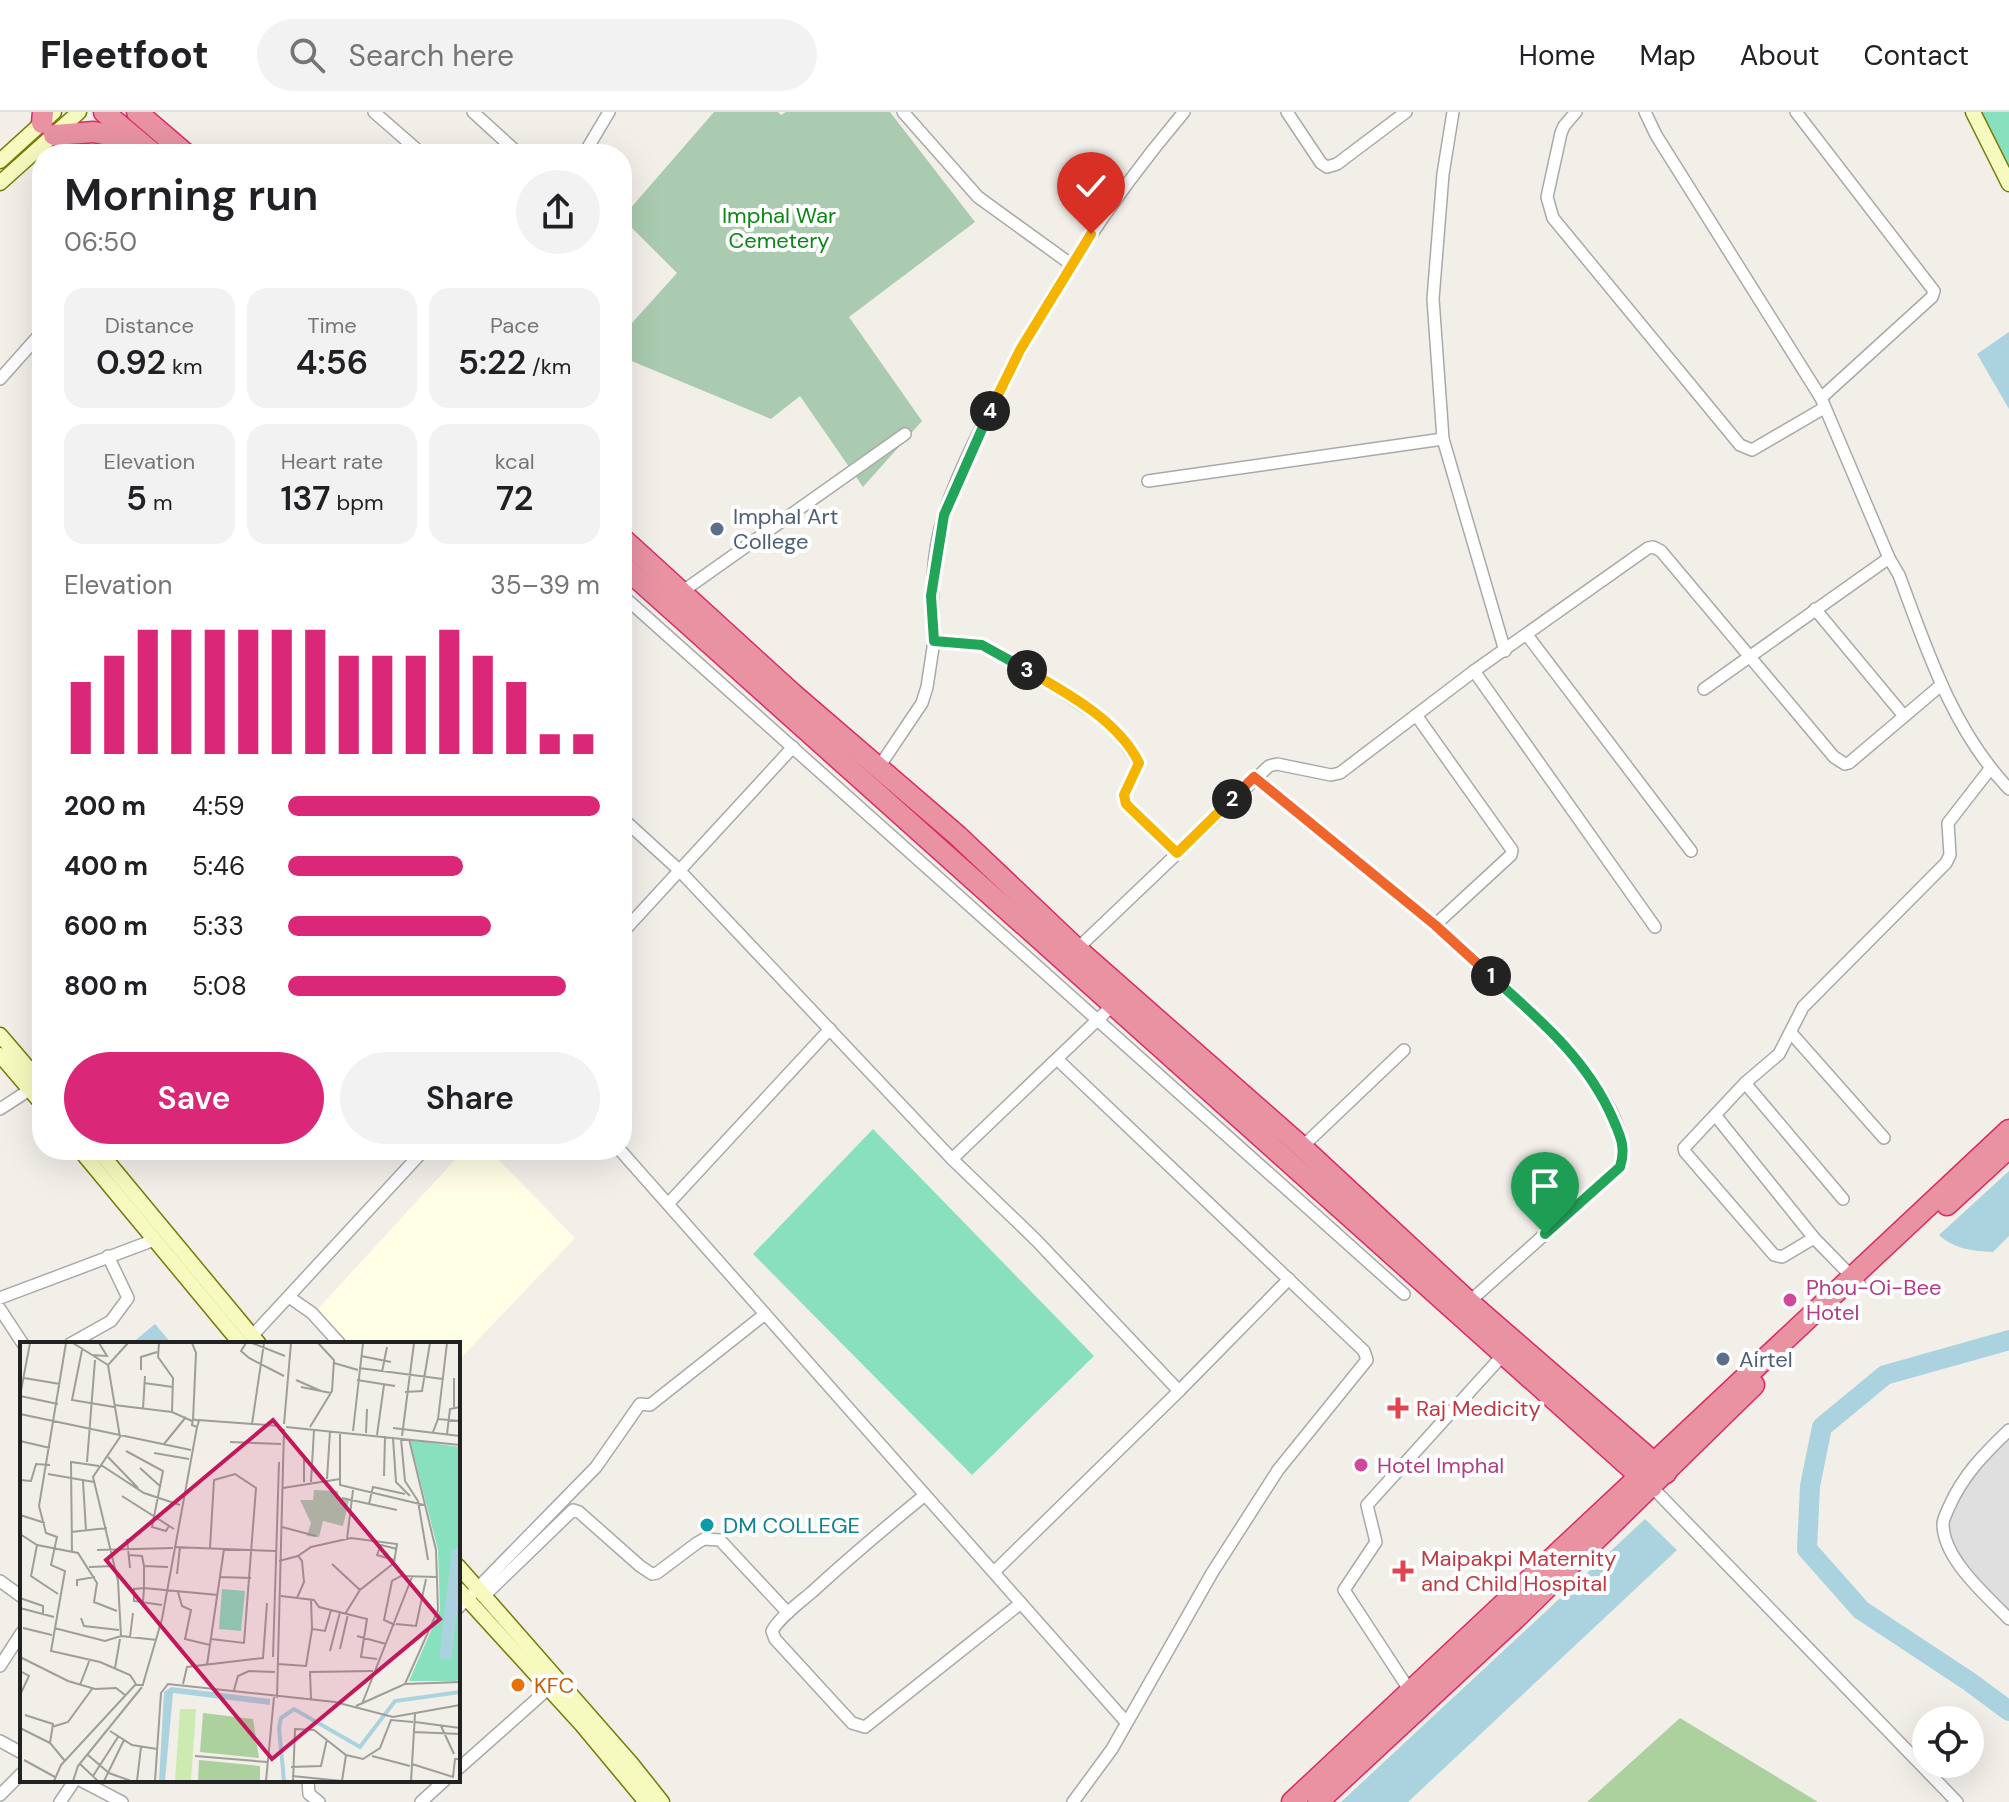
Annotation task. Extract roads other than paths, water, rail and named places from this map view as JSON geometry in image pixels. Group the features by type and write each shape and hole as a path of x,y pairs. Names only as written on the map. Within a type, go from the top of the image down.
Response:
{"highway":[{"path":"104,112 142,144"},
{"path":"137,112 177,144"},
{"path":"157,112 181,144"},
{"path":"48,121 136,144"},
{"path":"632,547 793,694 958,836 1502,1356 1653,1474"},
{"path":"632,574 1112,1006 1302,1147 1653,1474"},
{"path":"1292,1802 1410,1691 1653,1474 2009,1130"},
{"path":"1856,1280 2009,1148"},
{"path":"1318,1802 1515,1619 1653,1474"}],"main road":[{"path":"0,161 48,121 79,112"},
{"path":"1973,112 2009,184"},
{"path":"0,183 48,121"},
{"path":"0,1035 32,1077"},
{"path":"0,1055 32,1080"},
{"path":"88,1160 154,1240 254,1342"},
{"path":"106,1160 254,1342"},
{"path":"460,1571 469,1596 548,1689 662,1802"},
{"path":"469,1596 626,1766 646,1802"}],"street":[{"path":"374,112 411,144"},
{"path":"473,112 508,144"},
{"path":"590,144 609,112"},
{"path":"903,112 978,197 1072,265"},
{"path":"867,784 922,703 934,641 931,596 944,515 975,440 1020,350 1072,265 1150,152 1184,112"},
{"path":"1287,112 1321,163 1327,167 1337,164 1406,112"},
{"path":"1453,112 1443,174 1433,299 1443,439 1505,651"},
{"path":"1576,112 1561,133 1547,197 1553,218 1740,445 1752,450 1823,403 1932,297 1934,291 1796,112"},
{"path":"1645,112 1656,135 1823,403 1899,575 1940,686 1990,769 2009,789"},
{"path":"0,379 32,343"},
{"path":"683,591 905,434"},
{"path":"1148,481 1443,439"},
{"path":"1077,949 1254,777 1273,764 1335,775 1474,671 1653,547 1661,551 1834,757 1845,764 1940,686"},
{"path":"1704,689 1889,558"},
{"path":"632,604 1404,1294"},
{"path":"1815,609 1904,716"},
{"path":"1527,635 1691,851"},
{"path":"934,641 982,645 1043,679 1100,717 1118,733 1138,760 1139,766 1124,795 1126,804 1177,853"},
{"path":"1474,671 1655,927"},
{"path":"1416,715 1512,850 1511,855 1435,925"},
{"path":"632,922 793,747"},
{"path":"1814,1238 1782,1257 1776,1257 1685,1152 1686,1146 1745,1083 1779,1054 1792,1034 1803,1007 1946,863 1950,855 1948,823 1990,769"},
{"path":"1254,777 1435,925 1551,1031 1578,1059 1602,1095 1623,1142 1620,1167 1469,1302"},
{"path":"632,827 679,870 952,1159 1036,1240 1179,1391"},
{"path":"952,1159 1112,1006"},
{"path":"668,1204 830,1029"},
{"path":"1792,1034 1884,1138"},
{"path":"1302,1147 1404,1050"},
{"path":"1057,1059 1366,1355 1365,1364 1278,1470 1212,1573 1099,1770 1073,1802"},
{"path":"1745,1083 1843,1199"},
{"path":"0,1109 32,1089"},
{"path":"1715,1115 1814,1238 1856,1280"},
{"path":"254,1342 289,1297 415,1160"},
{"path":"629,1160 1126,1722"},
{"path":"0,1298 154,1240"},
{"path":"74,1342 111,1321 128,1298 108,1256"},
{"path":"994,1572 1289,1279"},
{"path":"289,1297 312,1313 338,1342"},
{"path":"0,1309 22,1342"},
{"path":"469,1596 596,1467 640,1404 650,1405 765,1314"},
{"path":"1410,1691 1344,1590 1376,1542 1367,1505 1502,1356"},
{"path":"2009,1430 1975,1462 1955,1493 1943,1523 1949,1545 1968,1577 2009,1619"},
{"path":"1653,1474 1957,1802"},
{"path":"925,1495 855,1552 788,1613 774,1627 775,1639 852,1723 865,1727 1021,1603"},
{"path":"469,1596 573,1510 652,1574 704,1539 720,1540 788,1613"},
{"path":"0,1581 20,1596"},
{"path":"0,1666 20,1635"},
{"path":"460,1767 548,1689"},
{"path":"0,1741 20,1752"},
{"path":"0,1795 20,1775"},
{"path":"60,1802 76,1782"},
{"path":"82,1782 122,1802"},
{"path":"421,1802 437,1782"},
{"path":"305,1798 319,1802"}],"water":[{"path":"2009,332 2009,409 1977,354"},
{"path":"2009,1171 2009,1236 1993,1252 1957,1246 1939,1235"},
{"path":"155,1324 170,1342 133,1342"},
{"path":"1645,1519 1677,1550 1408,1802 1341,1802"}],"waterway":[{"path":"2009,1340 1885,1375 1822,1427 1810,1486 1807,1549 1861,1610 2009,1711"}],"place":[{"name":"Imphal Art College","path":"717,529"},
{"name":"Phou-Oi-Bee Hotel","path":"1790,1300"},
{"name":"Airtel","path":"1723,1359"},
{"name":"Raj Medicity","path":"1398,1408"},
{"name":"Hotel Imphal","path":"1361,1465"},
{"name":"DM COLLEGE","path":"707,1525"},
{"name":"Maipakpi Maternity and Child Hospital","path":"1403,1571"},
{"name":"KFC","path":"518,1685"}],"park label":[{"name":"Imphal War Cemetery","path":"779,228"}]}
